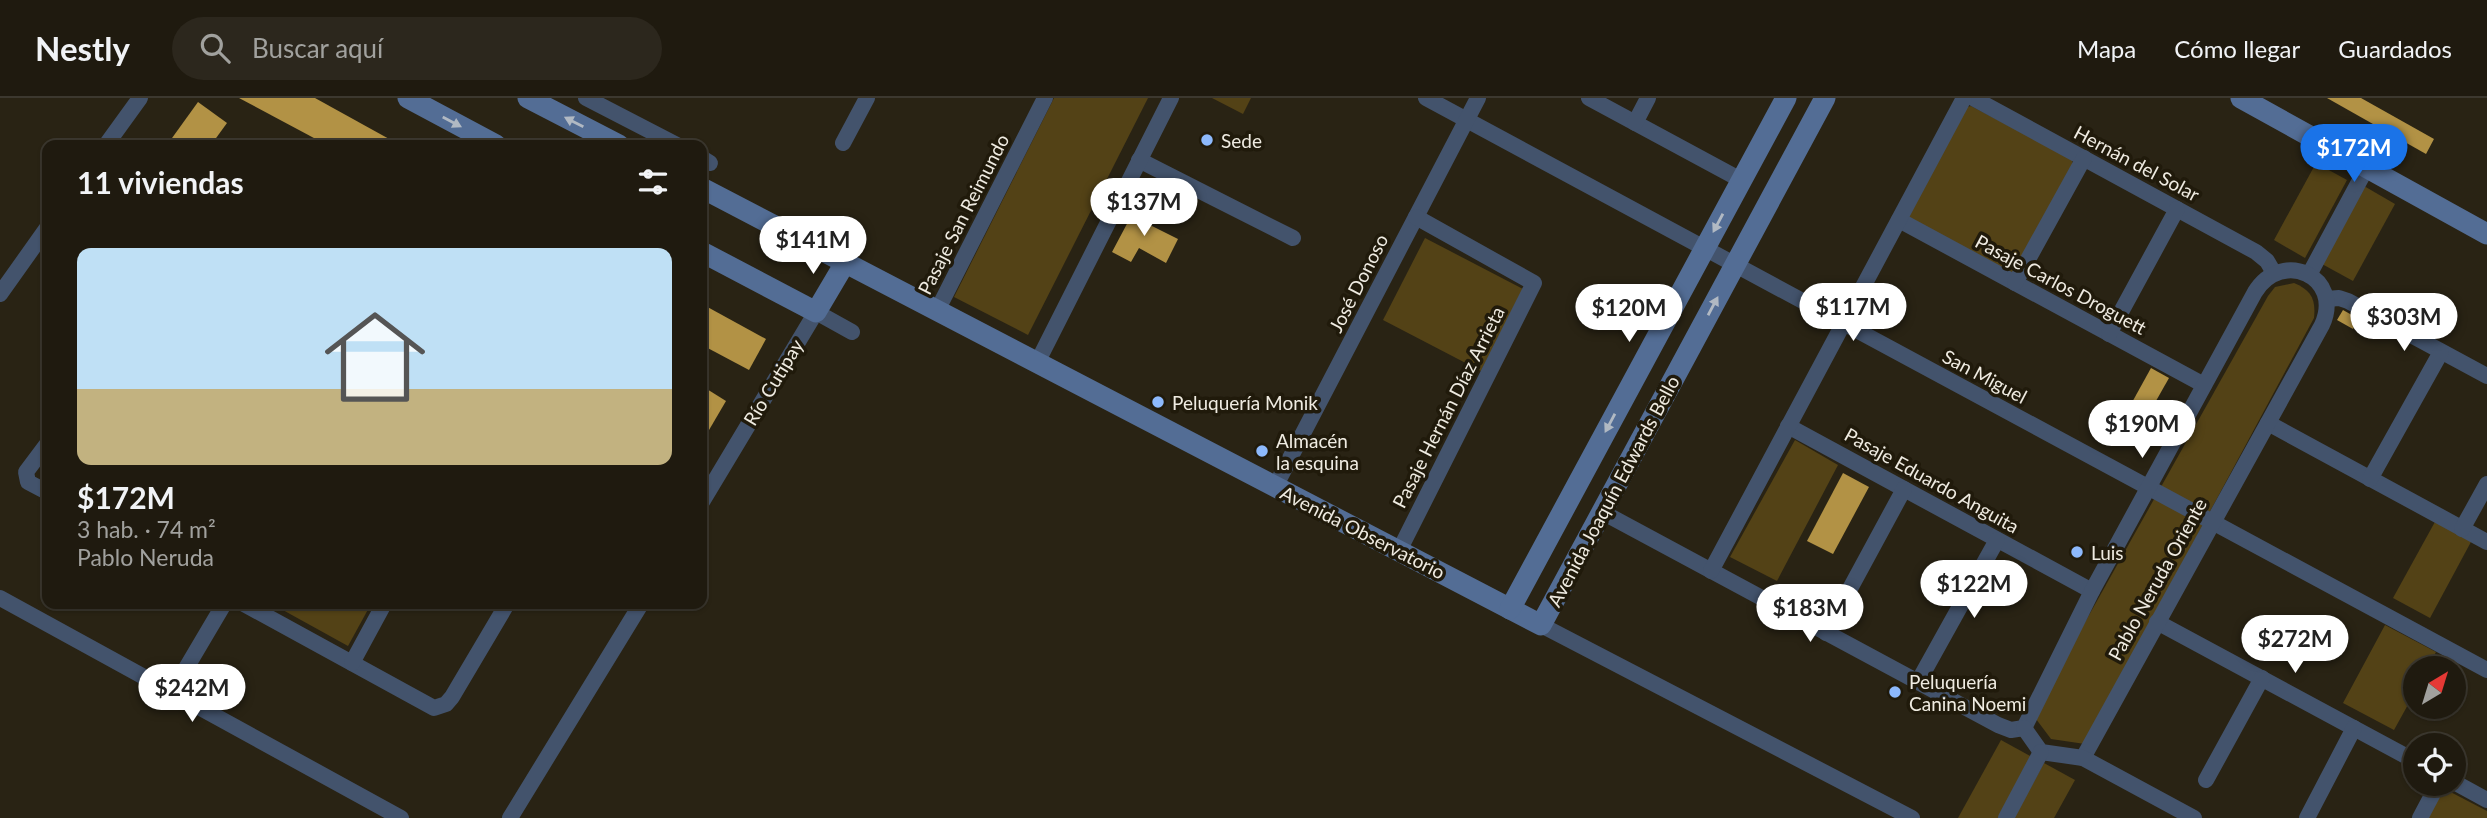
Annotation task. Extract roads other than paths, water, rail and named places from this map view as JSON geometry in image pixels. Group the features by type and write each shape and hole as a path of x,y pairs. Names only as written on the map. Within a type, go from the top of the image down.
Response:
{"street":[{"path":"110,140 140,98"},
{"path":"408,98 487,140"},
{"path":"528,98 609,140"},
{"path":"586,98 667,140"},
{"path":"843,144 867,98"},
{"name":"Pasaje San Reimundo","path":"937,311 1045,98"},
{"path":"1037,363 1171,98"},
{"name":"San Miguel","path":"1426,98 2487,670"},
{"name":"José Donoso","path":"1275,486 1478,98"},
{"path":"1589,98 1741,180"},
{"path":"1635,123 1648,98"},
{"name":"Avenida Joaquín Edwards Bello","path":"1510,609 1786,98"},
{"name":"Avenida Joaquín Edwards Bello","path":"1541,625 1825,98"},
{"path":"1711,571 1964,98"},
{"name":"Hernán del Solar","path":"1973,98 2256,252 2267,261 2274,273"},
{"path":"2241,98 2487,234"},
{"path":"2015,283 2084,158"},
{"path":"1139,160 1293,238"},
{"path":"2309,275 2367,167"},
{"name":"Avenida Observatorio","path":"707,191 1912,818"},
{"path":"2109,334 2177,209"},
{"name":"Pasaje Hernán Díaz Arrieta","path":"1399,551 1534,283 1416,217"},
{"name":"Pasaje Carlos Droguett","path":"1899,220 2204,385"},
{"path":"0,294 42,245"},
{"path":"707,255 852,331"},
{"name":"Río Cutipay","path":"707,494 845,263"},
{"path":"2024,728 2092,592 2255,292 2260,284 2274,273 2293,270 2309,275 2317,281 2327,299 2344,299 2487,376"},
{"name":"Pablo Neruda Oriente","path":"2082,758 2322,326 2326,317 2327,299"},
{"path":"2370,479 2441,352"},
{"path":"2268,423 2487,542"},
{"name":"Pasaje Eduardo Anguita","path":"1788,426 2092,592"},
{"path":"42,451 26,472 28,482 42,489"},
{"path":"2462,529 2487,484"},
{"path":"1826,633 1903,489"},
{"path":"1602,512 2004,728 2024,728"},
{"path":"1918,682 1997,540"},
{"path":"0,598 401,818"},
{"path":"172,692 221,609"},
{"path":"253,609 434,708 446,705 504,609"},
{"path":"352,663 381,609"},
{"path":"510,818 638,609"},
{"path":"2157,622 2403,755"},
{"path":"2206,780 2262,678"},
{"path":"2024,728 2041,752 2082,758 2194,818"},
{"path":"2306,818 2354,728"},
{"path":"2006,818 2041,752"},
{"path":"2466,789 2487,800"},
{"path":"2420,818 2432,796"}],"place":[{"name":"Sede","path":"1207,140"},
{"name":"Peluquería Monik","path":"1158,402"},
{"name":"Almacén la esquina","path":"1262,451"},
{"name":"Luis","path":"2077,552"},
{"name":"Peluquería Canina Noemi","path":"1895,692"}]}
